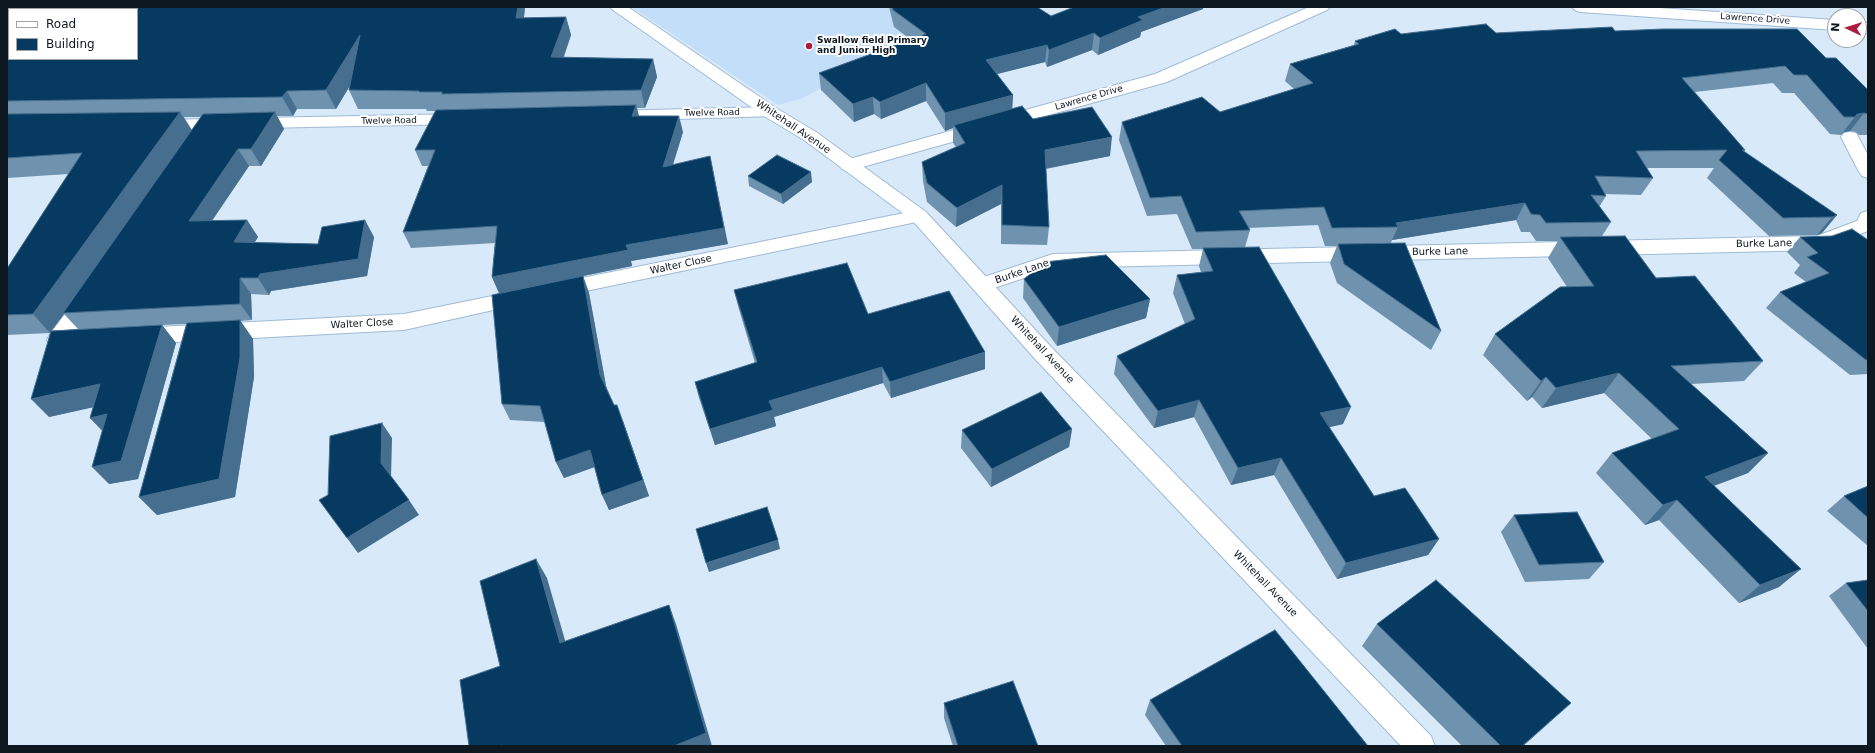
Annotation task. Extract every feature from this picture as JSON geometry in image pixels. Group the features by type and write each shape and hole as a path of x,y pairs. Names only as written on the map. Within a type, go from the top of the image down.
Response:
{"street":[{"name":"Whitehall Avenue","path":"618,7 770,112 810,136 919,216 1044,354 1421,746"},
{"name":"Lawrence Drive","path":"848,165 1161,78 1322,7"},
{"name":"Lawrence Drive","path":"1580,7 1677,10 1827,24"},
{"name":"Twelve Road","path":"590,116 770,112"},
{"name":"Twelve Road","path":"146,125 481,119"},
{"path":"195,144 208,124"},
{"path":"1850,137 1868,172"},
{"name":"Walter Close","path":"121,337 404,322 919,216"},
{"name":"Burke Lane","path":"982,285 1053,261 1819,243 1866,225 1868,217"},
{"path":"97,338 58,340 99,281"},
{"path":"185,356 191,333"}],"shaded area":[{"name":"Swallow field Primary and Junior High","path":"632,7 1029,7 825,86 803,98 778,105"}],"building":[{"path":"7,7 518,7 516,18 566,17 551,57 653,59 641,90 442,94 442,92 419,91 349,90 360,35 326,90 287,91 282,97 7,101"},
{"path":"892,7 1037,7 1051,16 1074,7 1166,7 1138,17 1143,20 1100,38 1094,33 1049,50 1047,45 986,60 1013,95 945,113 926,83 880,102 873,97 853,104 819,73 926,34 893,10"},
{"path":"1486,24 1496,33 1612,27 1615,31 1663,29 1797,29 1826,58 1836,58 1868,90 1868,114 1864,113 1857,114 1855,117 1844,117 1807,75 1794,75 1785,66 1682,78 1745,150 1742,150 1837,215 1832,217 1783,218 1719,160 1727,150 1636,151 1653,178 1595,176 1606,196 1591,195 1611,222 1546,223 1540,215 1531,214 1525,203 1396,223 1398,227 1332,228 1324,207 1239,211 1250,230 1196,232 1181,196 1150,198 1122,122 1202,97 1220,112 1313,83 1290,64 1359,44 1355,41 1395,29 1401,34"},
{"path":"636,105 632,116 679,116 663,167 710,156 724,228 626,245 628,250 492,277 497,226 403,232 435,150 415,150 436,110"},
{"path":"1022,106 1033,119 1092,107 1112,137 1045,150 1049,227 1002,225 1002,185 957,208 927,183 922,162 965,143 954,125"},
{"path":"180,112 33,314 7,315 7,267 82,153 7,158 7,114"},
{"path":"275,112 251,149 238,149 189,221 247,220 234,242 318,244 322,227 365,220 358,259 260,274 258,278 240,278 240,304 63,313 203,114"},
{"path":"777,155 811,172 781,194 748,176"},
{"path":"1852,229 1868,240 1868,359 1866,360 1780,292 1829,273 1807,257 1818,253 1800,237 1832,236"},
{"path":"1625,236 1656,278 1695,276 1763,361 1671,366 1768,453 1705,477 1801,569 1760,585 1677,500 1663,505 1612,453 1679,429 1619,373 1556,388 1546,377 1541,381 1495,334 1560,287 1594,286 1560,237"},
{"path":"1405,243 1441,331 1344,264 1338,244"},
{"path":"1259,247 1351,407 1320,413 1374,496 1405,488 1439,539 1346,563 1281,458 1238,468 1199,400 1158,411 1117,356 1195,319 1177,275 1213,271 1203,248"},
{"path":"1106,255 1150,299 1059,327 1024,279 1045,262"},
{"path":"847,263 868,314 949,291 985,352 890,382 882,367 769,401 773,410 710,429 695,382 757,362 734,290"},
{"path":"583,276 600,375 614,405 617,405 643,480 602,495 590,450 556,462 540,406 502,404 492,295"},
{"path":"240,320 240,358 219,479 139,497 187,323"},
{"path":"162,325 121,461 92,467 107,414 90,418 100,384 31,399 51,331"},
{"path":"1041,392 1072,429 992,469 962,430"},
{"path":"382,423 381,463 409,500 347,538 319,500 328,495 330,436"},
{"path":"1868,486 1868,518 1844,496"},
{"path":"767,507 778,540 706,563 696,529"},
{"path":"1577,512 1604,562 1539,565 1514,515"},
{"path":"536,559 560,643 669,605 706,733 674,746 469,746 460,680 500,666 480,581"},
{"path":"1436,580 1571,703 1522,746 1501,746 1377,624"},
{"path":"1868,580 1868,611 1846,583"},
{"path":"1275,630 1368,746 1182,746 1150,700"},
{"path":"1013,681 1038,746 958,746 944,703"}],"place":[{"name":"Swallow field Primary and Junior High","path":"809,46"}]}
